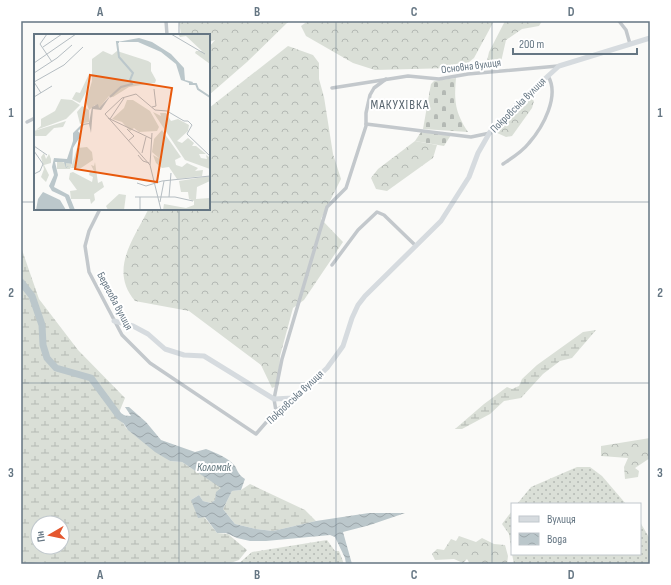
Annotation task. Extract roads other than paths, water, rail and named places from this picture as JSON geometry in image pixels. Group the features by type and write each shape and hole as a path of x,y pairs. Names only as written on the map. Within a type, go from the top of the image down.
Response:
{"street":[{"path":"166,21 167,34"},
{"path":"619,21 624,27 630,44"},
{"path":"559,66 650,38"},
{"name":"Покровська вулиця","path":"256,434 276,412 316,379 338,353 343,346 352,318 361,301 392,268 416,247 441,221 469,177 478,153 490,133 516,104 559,66"},
{"name":"Основна вулиця","path":"332,88 408,76 439,79 468,74 559,66"},
{"path":"503,164 524,149 541,124 552,94 552,85 548,76"},
{"path":"276,412 274,399 282,358 327,207 346,188 361,146 370,95 374,88 386,79"},
{"path":"27,122 34,118"},
{"path":"366,124 471,137 490,133"},
{"name":"Берегова вулиця","path":"100,210 89,231 85,246 90,272 122,335 150,363 256,434"},
{"path":"332,265 358,230 377,212 384,215 416,247"},
{"path":"114,320 133,326 148,334 165,349 184,355 204,356 274,399 293,398"}],"water":[{"name":"Коломак","path":"125,407 129,407 146,422 161,440 195,452 206,449 222,456 235,466 240,475 245,479 241,490 232,491 223,509 235,524 273,531 316,521 369,513 405,513 370,525 343,532 352,564 346,564 345,558 335,537 330,535 250,541 237,538 226,533 217,533 205,517 198,518 191,500 199,495 203,501 211,503 215,500 216,492 221,488 182,462 170,461 155,452 128,430 118,415 131,416"}],"waterway":[{"name":"Коломак","path":"21,282 32,296 42,325 43,345 47,358 56,368 91,378 119,416 125,420"}],"district":[{"name":"МАКУХІВКА","path":"400,105"}]}
